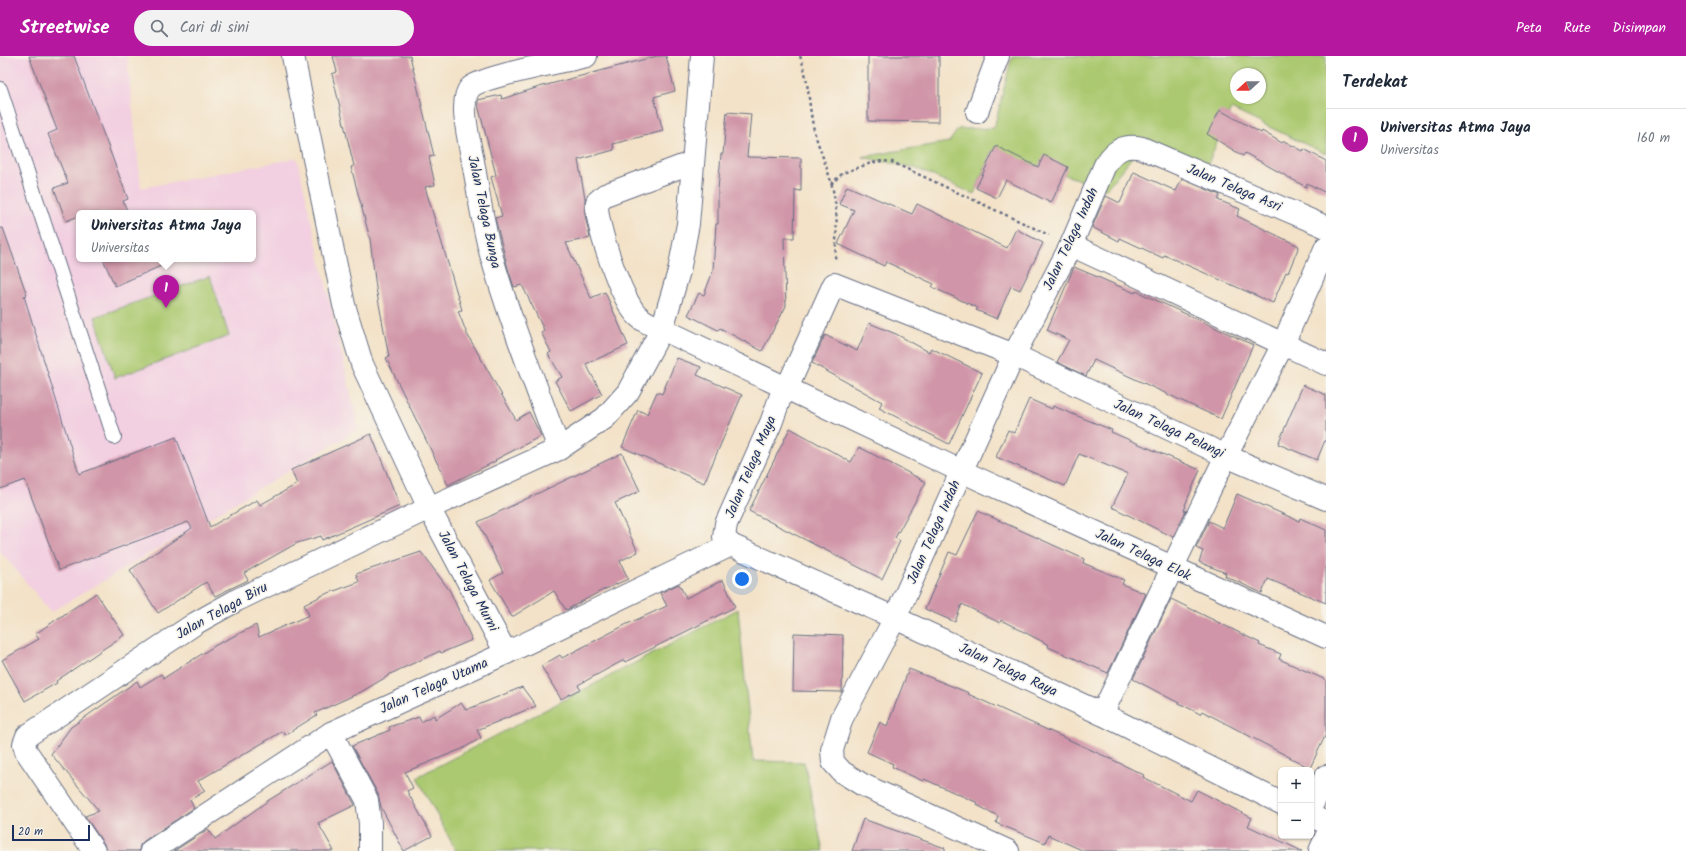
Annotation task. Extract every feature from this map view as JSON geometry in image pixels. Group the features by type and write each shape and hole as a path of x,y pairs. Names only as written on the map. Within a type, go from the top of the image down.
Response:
{"street":[{"name":"Jalan Telaga Murni","path":"293,56 336,267 353,337 362,364 429,508 506,653"},
{"name":"Jalan Telaga Bunga","path":"559,449 490,250 470,146 465,110 466,95 470,87 477,83 586,56"},
{"name":"Jalan Telaga Biru","path":"94,851 26,751 24,744 28,736 203,619 237,600 429,508 559,449 605,418 628,392 662,329 679,271 688,224 702,56"},
{"path":"977,112 998,56"},
{"name":"Jalan Telaga Indah","path":"1008,851 863,785 842,772 833,762 832,750 842,718 895,618 1014,355 1071,245 1105,165 1112,154 1123,148 1131,146 1142,148"},
{"name":"Jalan Telaga Asri","path":"1142,148 1326,227"},
{"name":"Jalan Telaga Elok","path":"693,162 605,195 597,202 596,209 599,222 623,294 638,316 650,324 961,471 1326,638"},
{"path":"1071,245 1326,364"},
{"path":"1102,714 1226,456 1283,344 1326,247"},
{"name":"Jalan Telaga Pelangi","path":"834,284 1014,355 1226,456 1326,499"},
{"name":"Jalan Telaga Maya","path":"731,546 724,537 726,524 834,284"},
{"name":"Jalan Telaga Raya","path":"731,546 895,618 1102,714 1278,802"},
{"name":"Jalan Telaga Utama","path":"151,851 331,733 506,653 731,546"},
{"path":"331,733 367,800 370,823 370,851"},
{"path":"1313,803 1326,776"},
{"path":"1314,818 1326,822"},
{"path":"1320,851 1326,837"}],"lane":[{"path":"0,89 114,437"}],"path":[{"path":"800,56 806,72 815,134 831,184 837,214 834,284"},
{"path":"831,184 844,173 882,161 892,162 1071,245"}],"shaded area":[{"path":"0,56 127,56 141,188 297,158 359,429 51,612 0,551"}],"green space":[{"path":"1012,56 1326,56 1326,154 1231,109 1208,164 1147,139 1106,189 992,150 974,194 915,168 862,157 949,142 958,129 994,128"},
{"path":"210,276 229,336 115,378 95,317"},
{"path":"738,609 753,761 804,762 823,851 456,851 417,777"}],"building":[{"path":"29,56 74,56 128,199 123,201 127,210 76,210 76,217 66,221 54,188 68,183 48,134 57,130"},
{"path":"333,56 410,56 434,156 429,157 435,185 425,187 462,310 458,311 467,334 516,420 529,412 541,436 448,485 386,358 389,357 376,288 370,239 351,167 354,166 332,74 337,72"},
{"path":"657,56 666,56 675,91 654,97 663,131 613,144 614,150 578,160 585,198 585,215 590,238 566,243 591,298 605,292 628,345 586,364 602,394 571,411 555,381 562,377 548,354 551,352 541,332 544,330 522,285 514,287 509,272 495,218 502,216 491,177 496,175 478,100 501,95 502,99 539,87"},
{"path":"868,56 939,56 939,122 868,121"},
{"path":"1220,110 1261,133 1262,131 1282,143 1284,141 1303,151 1304,149 1326,161 1326,193 1307,183 1306,187 1245,153 1243,156 1207,134"},
{"path":"727,112 751,114 747,157 801,158 801,191 795,190 794,238 784,238 786,306 762,351 720,328 718,330 688,315 699,293 704,295 713,271 716,224 718,224 718,190 721,154 723,154"},
{"path":"996,146 1038,167 1044,155 1068,167 1051,203 1006,180 997,198 976,188"},
{"path":"1134,172 1176,191 1182,179 1220,195 1218,200 1240,209 1237,216 1299,246 1273,303 1164,255 1163,258 1120,238 1119,241 1092,227 1106,196 1120,203"},
{"path":"847,186 912,214 917,204 1007,248 1016,229 1043,243 1020,290 1011,286 997,319 976,310 978,308 932,287 934,284 886,262 884,266 838,244 854,210 839,204"},
{"path":"0,228 3,228 27,295 24,296 79,474 176,437 210,527 257,500 260,505 297,484 291,470 371,434 400,506 322,540 321,536 297,543 244,573 248,580 215,596 206,582 158,613 130,570 192,528 188,522 59,570 25,480 0,489"},
{"path":"104,262 170,262 115,286"},
{"path":"1074,267 1135,293 1136,291 1253,345 1221,419 1094,360 1086,376 1057,362 1069,340 1047,330"},
{"path":"869,323 896,334 929,352 931,348 982,373 949,444 879,408 882,402 812,363 825,335 857,351"},
{"path":"677,358 701,367 697,375 742,395 704,483 622,447 638,410 647,414 657,392 662,394"},
{"path":"1303,385 1326,395 1326,438 1317,460 1278,444"},
{"path":"1029,399 1052,409 1053,406 1112,430 1111,432 1200,470 1185,505 1184,510 1186,511 1173,537 1112,507 1128,474 1079,454 1065,486 996,457 1008,430 1014,433"},
{"path":"790,428 851,462 859,447 926,482 895,538 900,541 882,579 749,511"},
{"path":"622,453 640,491 615,503 638,552 620,561 628,579 601,591 566,610 554,591 512,617 490,580 503,573 478,522"},
{"path":"1237,494 1299,521 1300,518 1326,530 1326,603 1268,579 1262,593 1225,576 1226,573 1199,562 1203,551 1196,548 1209,521 1223,528"},
{"path":"978,511 1084,559 1083,563 1124,580 1122,584 1146,594 1108,673 1048,647 1049,645 1001,620 1000,623 962,604 955,622 925,609 949,552 957,555"},
{"path":"421,552 450,591 472,640 441,653 440,651 388,675 361,692 315,713 317,715 285,735 283,731 198,781 205,791 190,800 194,808 144,841 140,845 139,851 106,851 104,844 85,816 99,811 51,754 71,727 137,681 140,687 161,674 164,678 216,645 256,625 259,637 309,615 304,605 323,595 359,582 356,574"},
{"path":"723,580 735,607 625,662 624,660 578,685 580,689 561,699 541,666 560,655 562,658 627,624 667,606 660,593 679,584 686,598"},
{"path":"96,593 124,635 56,681 57,683 25,701 2,660 39,639 35,634"},
{"path":"1171,599 1260,643 1259,645 1281,654 1279,659 1326,680 1326,734 1310,767 1308,767 1202,711 1200,714 1133,679"},
{"path":"794,633 843,635 842,692 793,691"},
{"path":"909,669 969,693 968,694 1109,758 1191,801 1197,790 1252,818 1248,826 1302,851 1084,851 1048,835 1045,843 996,823 998,816 977,805 978,803 924,779 923,781 892,767 893,764 867,752 880,722 887,726"},
{"path":"522,687 536,706 477,730 481,738 462,749 405,772 413,788 407,791 432,836 404,851 381,807 378,794 352,746 390,730 389,727 419,717 421,722 434,715 435,719 461,703 466,710"},
{"path":"332,761 355,805 318,823 334,851 174,851 208,829 215,839 269,800"},
{"path":"863,819 945,848 945,851 852,851"}],"place":[{"name":"Universitas Atma Jaya","path":"166,308"}]}
